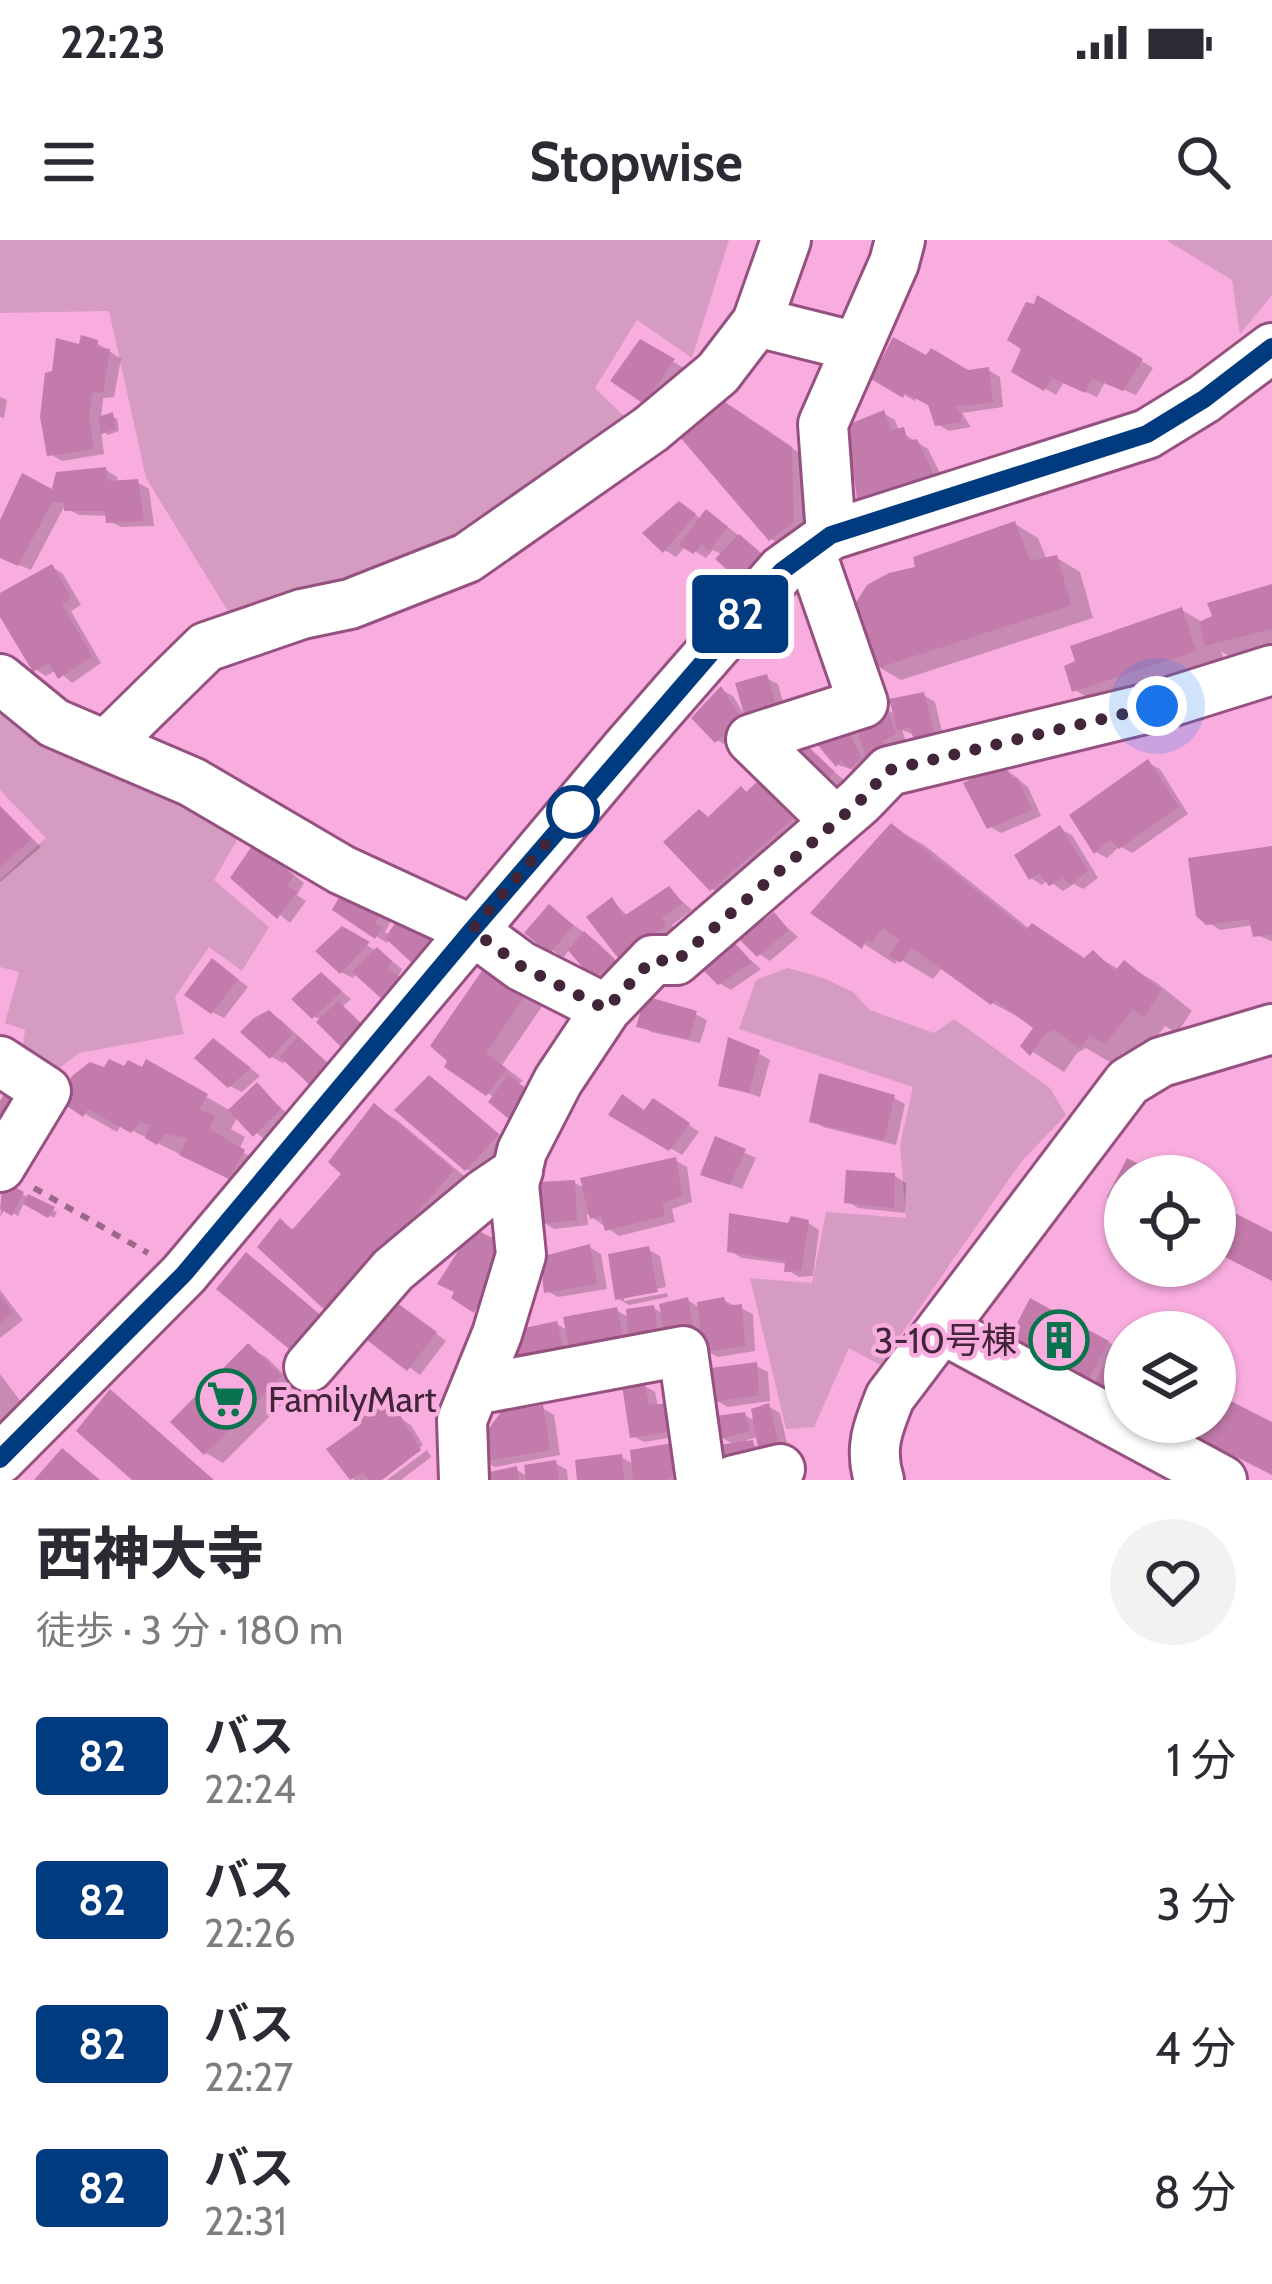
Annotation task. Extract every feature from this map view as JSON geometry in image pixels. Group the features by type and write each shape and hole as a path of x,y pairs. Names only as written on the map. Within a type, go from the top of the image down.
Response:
{"street":[{"path":"106,745 206,646 302,614 350,604 467,558 651,429 718,373 757,322 786,240"},
{"path":"848,812 751,739 863,703 821,543 823,424 900,240"},
{"path":"757,322 857,347"},
{"path":"0,1459 184,1274 782,571 821,543 1147,434 1272,348"},
{"path":"464,1480 462,1420 521,1255 514,1185 522,1151 558,1081 606,1009 652,960 676,961 848,812 889,770 1157,706 1272,670"},
{"path":"0,679 54,723 192,782 342,871 472,930 521,966 606,1009"},
{"path":"878,1480 874,1435 890,1397 1128,1082 1160,1062 1272,1029"},
{"path":"0,1061 46,1091 10,1174"},
{"path":"309,1367 393,1270 484,1194 518,1172"},
{"path":"942,1329 1222,1480"},
{"path":"475,1390 683,1352 700,1480"}],"path":[{"path":"10,1174 184,1274"}],"shaded area":[{"path":"0,240 729,240 692,358 637,320 595,388 628,420 459,548 234,621 146,478 109,311 0,313"},
{"path":"1166,240 1272,240 1272,295 1240,334 1232,280"},
{"path":"0,693 241,833 214,880 269,927 242,971 209,947 175,997 184,1034 79,1053 47,1078 21,1060 25,1030 5,1023 19,972 0,967 0,880 46,838 0,790"},
{"path":"788,968 823,978 853,992 870,1010 934,1033 954,1019 1050,1088 1066,1115 1021,1162 880,1365 849,1348 814,1427 786,1429 750,1278 812,1283 826,1212 906,1218 900,1145 913,1087 739,1029 756,980"}],"building":[{"path":"1037,295 1143,359 1123,391 1092,378 1085,393 1052,378 1044,391 1011,372 1021,349 1007,340 1026,302 1034,304"},
{"path":"81,335 98,340 97,347 110,349 103,392 92,393 89,418 94,449 47,456 40,417 45,373 52,371 56,338 79,344"},
{"path":"893,337 926,355 931,348 968,370 989,367 993,402 955,407 961,422 935,426 928,405 905,393 903,398 871,379"},
{"path":"640,339 675,359 644,404 610,381"},
{"path":"713,394 792,447 794,522 769,541 673,429"},
{"path":"884,410 891,430 904,427 908,441 917,439 934,475 857,499 847,425"},
{"path":"113,412 116,429 101,434 98,417"},
{"path":"106,467 108,481 138,479 144,521 106,523 105,511 64,511 64,502 52,502 18,566 0,558 0,520 22,473 52,489 56,472"},
{"path":"679,501 696,514 663,553 642,533"},
{"path":"706,509 728,527 709,551 702,544 693,554 679,545"},
{"path":"1015,521 1030,561 1057,555 1071,605 875,669 853,607 867,585 915,567 913,557"},
{"path":"739,534 767,558 742,583 715,559"},
{"path":"52,564 71,598 62,604 92,656 58,679 49,663 33,672 0,617 0,593"},
{"path":"1272,584 1272,629 1205,646 1199,622 1212,616 1207,603"},
{"path":"1182,607 1196,651 1072,692 1064,666 1075,661 1070,646"},
{"path":"767,674 780,718 749,731 735,683"},
{"path":"721,686 742,719 715,743 691,718"},
{"path":"924,692 936,742 916,747 910,727 898,731 889,699"},
{"path":"886,705 896,734 883,741 890,756 867,762 854,719"},
{"path":"844,723 862,758 850,769 841,760 836,767 811,737"},
{"path":"797,736 835,772 825,780 777,752"},
{"path":"1148,759 1179,807 1119,849 1110,840 1094,854 1069,815"},
{"path":"1003,763 1012,779 1017,777 1032,810 987,829 963,783"},
{"path":"759,780 793,819 710,891 663,842 699,809 708,817 741,786 746,792"},
{"path":"0,806 32,839 0,867"},
{"path":"891,823 1026,930 1032,923 1084,958 1093,950 1115,971 1124,960 1161,990 1144,1017 1133,1009 1105,1044 1090,1035 1080,1048 1054,1030 1044,1035 1030,1056 1020,1046 1033,1028 995,1000 991,1005 912,948 900,963 889,955 900,940 883,928 871,943 866,939 862,949 810,913"},
{"path":"1060,825 1088,871 1070,885 1063,878 1049,886 1039,873 1029,880 1014,855"},
{"path":"254,843 294,875 287,886 297,892 277,919 230,878"},
{"path":"1272,846 1272,934 1253,937 1249,919 1206,925 1196,916 1188,858"},
{"path":"669,886 683,903 662,918 666,926 618,958 586,917 612,897 624,916"},
{"path":"344,888 383,910 375,923 382,927 375,939 332,910"},
{"path":"549,904 573,925 550,954 524,933"},
{"path":"774,912 789,930 757,957 739,939"},
{"path":"401,914 435,935 412,963 385,938"},
{"path":"342,926 370,942 340,974 315,951"},
{"path":"584,931 616,961 592,979 568,950"},
{"path":"733,941 752,962 718,985 700,967"},
{"path":"377,947 392,961 388,968 405,981 385,1002 352,972"},
{"path":"212,958 238,979 211,1014 184,995"},
{"path":"490,959 529,990 486,1053 507,1069 486,1096 444,1067 447,1061 430,1046"},
{"path":"321,972 342,991 312,1019 291,999"},
{"path":"645,996 697,1011 689,1039 636,1027"},
{"path":"338,1001 368,1030 346,1052 316,1022"},
{"path":"269,1010 293,1033 270,1059 240,1032"},
{"path":"298,1036 331,1067 313,1088 280,1057"},
{"path":"728,1037 760,1050 749,1093 718,1086"},
{"path":"213,1038 251,1068 228,1088 194,1058"},
{"path":"109,1059 142,1067 146,1059 208,1094 199,1110 215,1116 209,1129 245,1150 229,1179 179,1155 188,1138 164,1134 157,1145 145,1138 150,1125 140,1122 131,1133 88,1109 83,1117 58,1100 72,1076 90,1062 104,1067"},
{"path":"819,1073 895,1095 884,1140 809,1122"},
{"path":"429,1075 499,1134 465,1171 394,1110"},
{"path":"508,1075 534,1094 515,1124 488,1102"},
{"path":"257,1082 281,1109 253,1137 228,1110"},
{"path":"622,1094 644,1110 653,1098 690,1123 669,1151 608,1115"},
{"path":"4,1095 26,1108 0,1149 0,1101"},
{"path":"374,1103 454,1170 329,1314 257,1247 280,1218 292,1230 341,1174 328,1162"},
{"path":"715,1136 746,1149 730,1185 700,1175"},
{"path":"676,1157 682,1196 662,1203 665,1216 605,1231 601,1216 590,1219 580,1178"},
{"path":"846,1170 895,1173 894,1208 844,1203"},
{"path":"3,1180 24,1192 12,1216 0,1209"},
{"path":"575,1180 577,1220 540,1224 537,1182"},
{"path":"28,1194 55,1207 48,1218 23,1204"},
{"path":"729,1213 788,1223 791,1216 809,1220 801,1271 784,1272 785,1261 727,1252"},
{"path":"1236,1214 1272,1232 1272,1281 1236,1263"},
{"path":"473,1228 508,1246 474,1313 451,1298 454,1292 437,1284"},
{"path":"590,1244 597,1284 544,1293 540,1257"},
{"path":"649,1246 658,1292 615,1300 608,1254"},
{"path":"246,1252 323,1317 294,1353 216,1289"},
{"path":"0,1295 13,1313 0,1323"},
{"path":"688,1297 694,1333 666,1340 659,1304"},
{"path":"724,1297 727,1306 742,1304 745,1346 703,1352 697,1302"},
{"name":"3-10号棟","path":"1030,1298 1104,1338 1104,1350 1087,1382 1009,1339"},
{"path":"393,1300 437,1332 407,1371 363,1337"},
{"path":"654,1305 659,1340 629,1344 626,1309"},
{"path":"617,1307 625,1347 571,1359 563,1317"},
{"path":"557,1321 565,1355 505,1365 515,1330"},
{"name":"FamilyMart","path":"248,1343 282,1376 204,1455 170,1422"},
{"path":"757,1362 759,1395 714,1402 711,1368"},
{"path":"1104,1366 1104,1390 1094,1385"},
{"path":"644,1382 649,1405 679,1402 682,1429 630,1438 622,1385"},
{"path":"110,1389 214,1480 132,1480 76,1431"},
{"path":"769,1403 779,1446 759,1453 751,1409"},
{"path":"385,1404 395,1418 400,1415 421,1450 382,1480 369,1480 363,1472 350,1480 326,1449"},
{"path":"1236,1404 1272,1422 1272,1475 1209,1443 1236,1443"},
{"path":"543,1405 550,1450 480,1462 479,1442 501,1412"},
{"path":"745,1412 750,1431 718,1439 715,1416"},
{"path":"753,1440 756,1458 721,1465 719,1445"},
{"path":"673,1443 679,1472 666,1480 633,1480 630,1450"},
{"path":"62,1448 100,1480 34,1480"},
{"path":"622,1454 624,1480 577,1480 575,1460"},
{"path":"556,1460 559,1480 526,1480 524,1465"},
{"path":"517,1466 519,1480 480,1480 480,1474"}],"bus line":[{"name":"82","path":"0,1459 184,1274 782,571 831,535 1147,434 1204,399 1272,347"}],"place":[{"name":"3-10号棟","path":"1059,1340"},
{"name":"FamilyMart","path":"226,1399"}],"route":[{"path":"573,812 472,930 521,966 606,1009 652,960 676,961 860,801 889,770 1157,706"}]}
